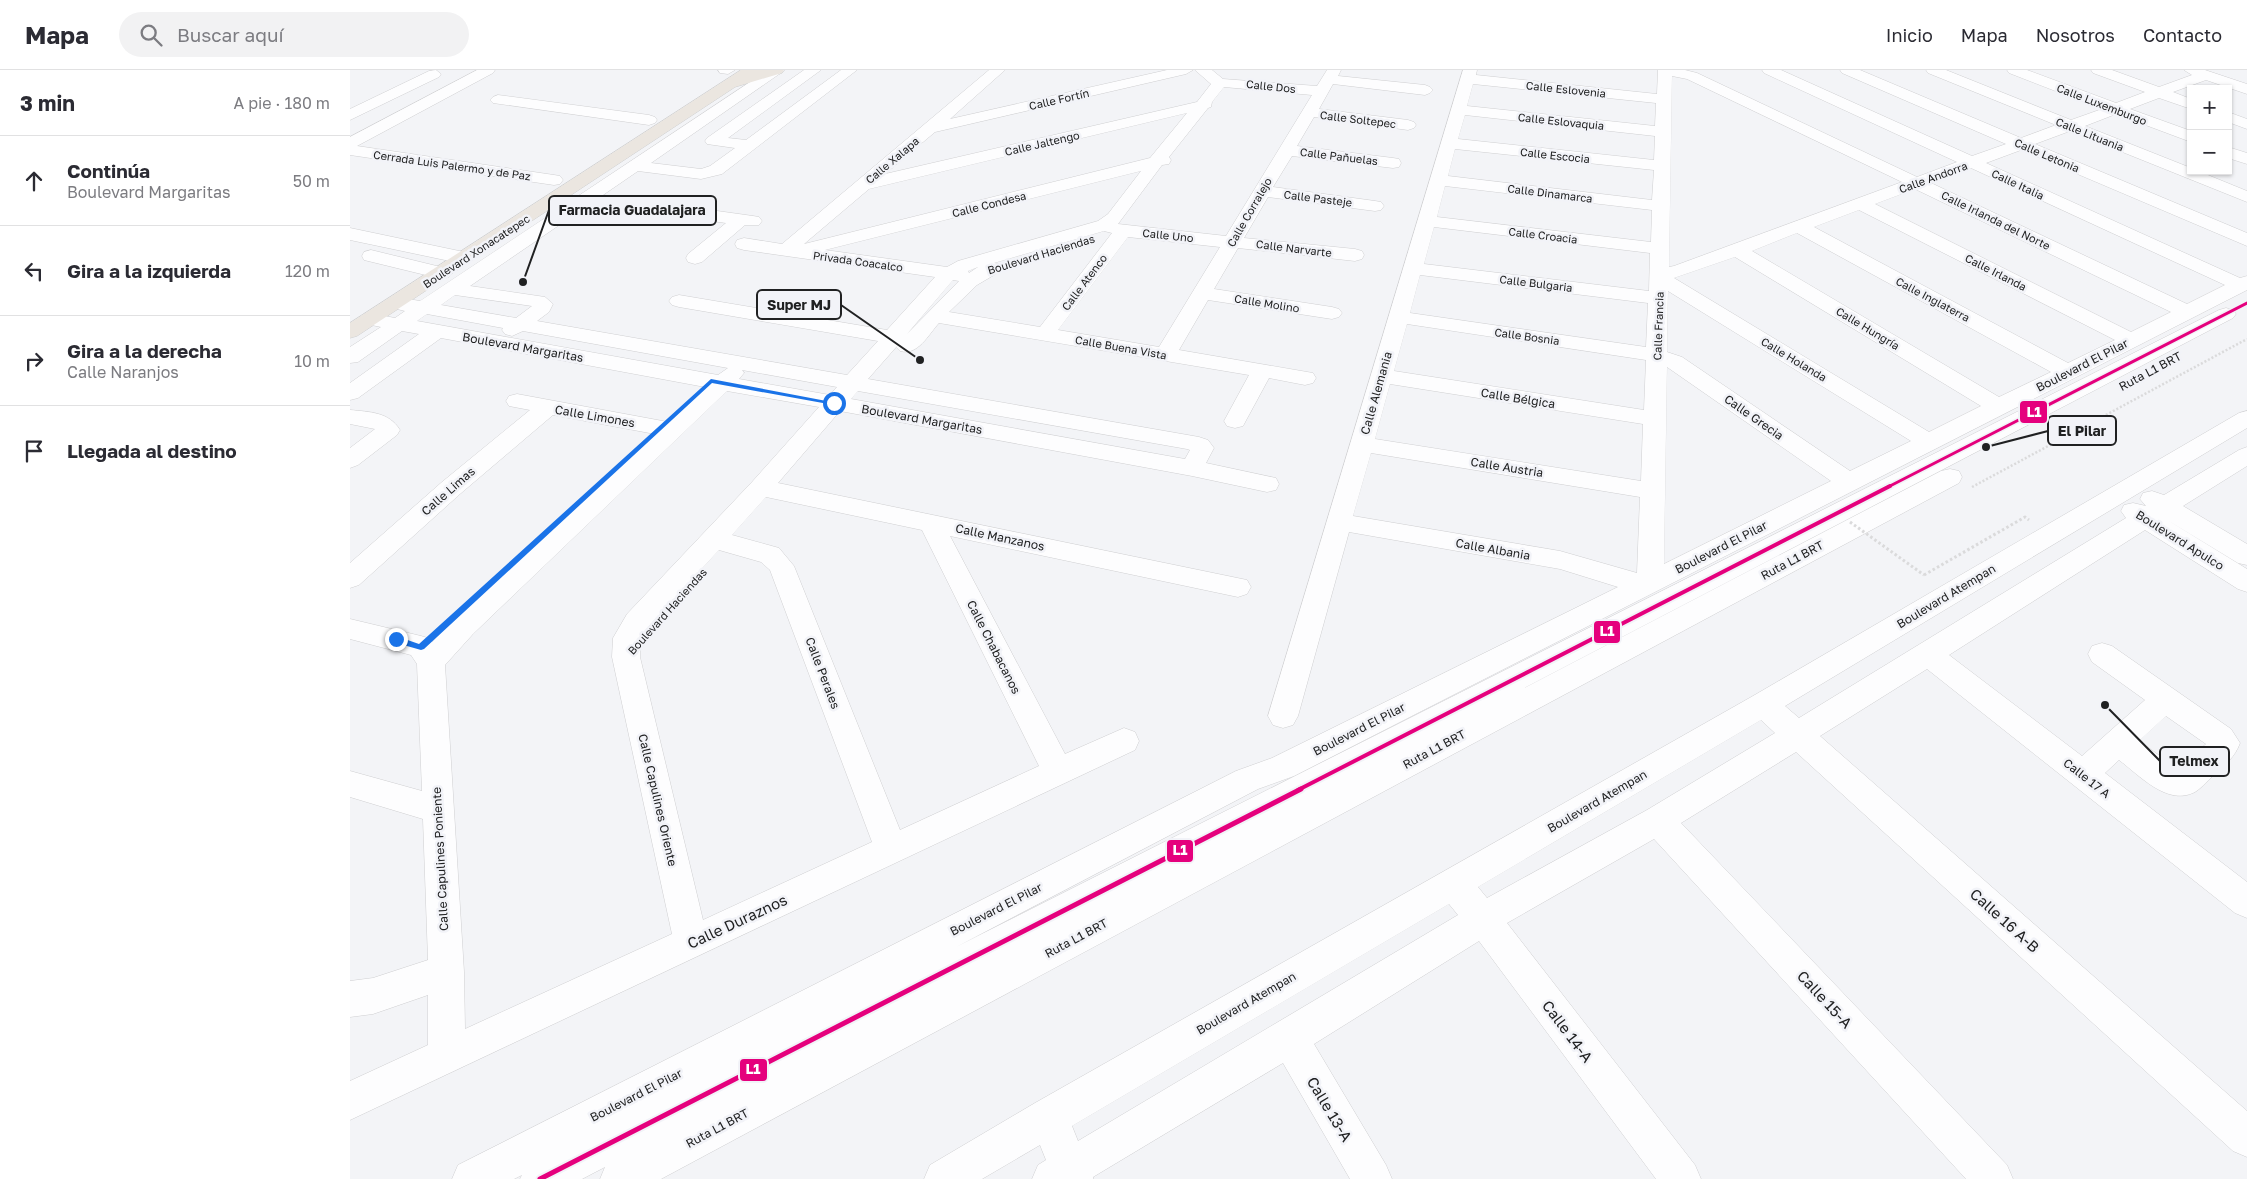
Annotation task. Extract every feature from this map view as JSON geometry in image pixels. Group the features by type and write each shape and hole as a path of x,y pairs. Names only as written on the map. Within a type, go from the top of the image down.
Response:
{"main road":[{"name":"Boulevard Xonacatepec","path":"529,196 649,120 727,74 751,70"},
{"path":"727,74 777,70"},
{"name":"Boulevard Xonacatepec","path":"350,332 396,303 447,281 460,250 570,190 727,74"},
{"path":"570,190 607,185"},
{"name":"Boulevard Xonacatepec","path":"400,278 440,253"}],"street":[{"path":"350,143 488,70"},
{"path":"350,357 425,307 447,281 587,198 777,70"},
{"path":"713,141 814,70"},
{"path":"635,166 701,174 716,170 850,70"},
{"path":"996,72 1015,70"},
{"name":"Calle Fortín","path":"931,128 1186,70"},
{"path":"1116,229 1132,220 1180,156 1228,81 1202,70"},
{"name":"Calle Francia","path":"1648,584 1653,491 1666,70"},
{"name":"Calle Irlanda del Norte","path":"1666,70 1692,76 2186,312"},
{"name":"Calle Italia","path":"1768,70 2245,290"},
{"name":"Calle Letonia","path":"1847,70 2247,240"},
{"name":"Calle Lituania","path":"1933,70 2247,197"},
{"name":"Calle Luxemburgo","path":"2014,70 2187,136"},
{"path":"2098,70 2187,103"},
{"name":"Calle Xalapa","path":"792,251 862,185 996,72"},
{"path":"2199,73 2247,89"},
{"name":"Calle Andorra","path":"1659,275 1677,272 2160,93 2199,73"},
{"path":"350,115 434,74"},
{"name":"Calle Eslovenia","path":"1468,75 1664,99"},
{"name":"Calle Alemania","path":"1283,716 1468,75"},
{"name":"Calle Dos","path":"1228,81 1328,80 1425,90"},
{"name":"Calle Corralejo","path":"1166,354 1328,80"},
{"name":"Boulevard Haciendas","path":"1116,229 1114,218 1156,162 1201,106 1228,81"},
{"path":"498,100 649,120"},
{"name":"Calle Jaltengo","path":"862,185 1201,106"},
{"name":"Calle Eslovaquia","path":"1458,110 1664,132"},
{"name":"Calle Soltepec","path":"1309,112 1408,125"},
{"path":"2232,118 2247,124"},
{"path":"679,136 749,145"},
{"name":"Calle Escocia","path":"1448,143 1662,166"},
{"name":"Cerrada Luis Palermo y de Paz","path":"350,150 554,180"},
{"name":"Calle Pañuelas","path":"1286,150 1393,163"},
{"path":"2232,153 2247,159"},
{"name":"Calle Condesa","path":"792,251 1180,156"},
{"name":"Calle Dinamarca","path":"1438,180 1661,206"},
{"name":"Calle Pasteje","path":"1261,191 1375,206"},
{"path":"587,198 747,220 695,258"},
{"name":"Calle Irlanda","path":"1860,204 2131,340"},
{"name":"Calle Croacia","path":"1426,221 1660,249"},
{"name":"Calle Inglaterra","path":"1799,227 2068,372"},
{"name":"Boulevard Haciendas","path":"852,395 892,337 949,274 980,260 1116,229"},
{"name":"Boulevard Haciendas","path":"626,658 722,541 852,395 912,341 972,277 989,269 1116,229"},
{"name":"Calle Uno","path":"1116,229 1232,241"},
{"name":"Calle Atenco","path":"1045,334 1116,229"},
{"path":"350,234 440,253 460,250"},
{"name":"Calle Narvarte","path":"1232,241 1355,255"},
{"name":"Privada Coacalco","path":"744,244 972,277"},
{"name":"Calle Hungría","path":"1737,250 1999,406"},
{"path":"350,251 417,268 447,281 538,301 543,304 542,308 495,342"},
{"name":"Calle Bulgaria","path":"1412,268 1658,298"},
{"name":"Calle Holanda","path":"1659,275 1929,442"},
{"name":"Boulevard El Pilar","path":"472,1179 1248,780 1283,767 2186,312 2245,290"},
{"name":"Ruta L1 BRT","path":"540,1179 2245,290"},
{"name":"Calle Molino","path":"1202,293 1332,313"},
{"path":"679,301 912,341"},
{"name":"Boulevard Margaritas","path":"396,303 521,324 727,372 1197,458 1267,484"},
{"name":"Calle Buena Vista","path":"936,316 1305,378"},
{"name":"Calle Bosnia","path":"1398,317 1657,355"},
{"name":"Ruta L1 BRT","path":"620,1179 2247,319"},
{"name":"Boulevard Margaritas","path":"369,320 495,342 727,372"},
{"path":"350,393 436,332"},
{"name":"Calle Grecia","path":"1657,355 1674,362 1849,482"},
{"path":"1234,421 1262,371"},
{"path":"350,629 426,655 463,627 727,372"},
{"name":"Calle Bélgica","path":"1381,376 1655,419"},
{"name":"Calle Limones","path":"517,401 667,429"},
{"name":"Calle Limas","path":"350,578 451,488 548,407"},
{"path":"350,417 378,421 387,426 389,430 350,460"},
{"name":"Boulevard Atempan","path":"944,1179 1763,704 2247,418"},
{"name":"Calle Austria","path":"1362,444 1653,491"},
{"path":"1049,1117 1065,1176 1483,918 1658,820 1799,734 2247,455"},
{"name":"Calle Manzanos","path":"769,489 1238,587"},
{"name":"Boulevard Apulco","path":"2122,493 2156,513 2247,556"},
{"name":"Boulevard Apulco","path":"2156,513 2247,582"},
{"name":"Calle Albania","path":"1339,522 1560,560 1648,584"},
{"name":"Calle Chabacanos","path":"931,523 1058,772"},
{"name":"Calle Perales","path":"722,541 770,555 781,566 891,849"},
{"name":"Calle 17 A","path":"1928,654 2247,902"},
{"path":"2102,654 2225,743 2223,748 2184,783 2178,784 2169,780 2118,743"},
{"name":"Calle Capulines Poniente","path":"426,655 446,972 447,1056"},
{"name":"Calle Capulines Oriente","path":"626,658 691,942"},
{"path":"2083,774 2165,700"},
{"name":"Calle 16 A-B","path":"1763,704 1799,734 2247,1137"},
{"name":"Calle Duraznos","path":"350,1101 1124,741"},
{"path":"350,784 437,809"},
{"name":"Calle 15-A","path":"1658,820 1993,1179"},
{"name":"Calle 14-A","path":"1454,884 1483,918 1680,1179"},
{"path":"350,999 373,996 446,972"},
{"name":"Calle 13-A","path":"1289,1038 1372,1179"}],"path":[{"path":"1850,522 1924,575 2025,517"}],"transit line":[{"name":"L1","path":"540,1179 2247,303"}],"place":[{"name":"Farmacia Guadalajara","path":"523,282"},
{"name":"Super MJ","path":"920,360"},
{"name":"El Pilar","path":"1986,447"},
{"name":"Telmex","path":"2105,705"}],"route":[{"path":"396,639 421,647 565,517 711,381 834,403"}]}
